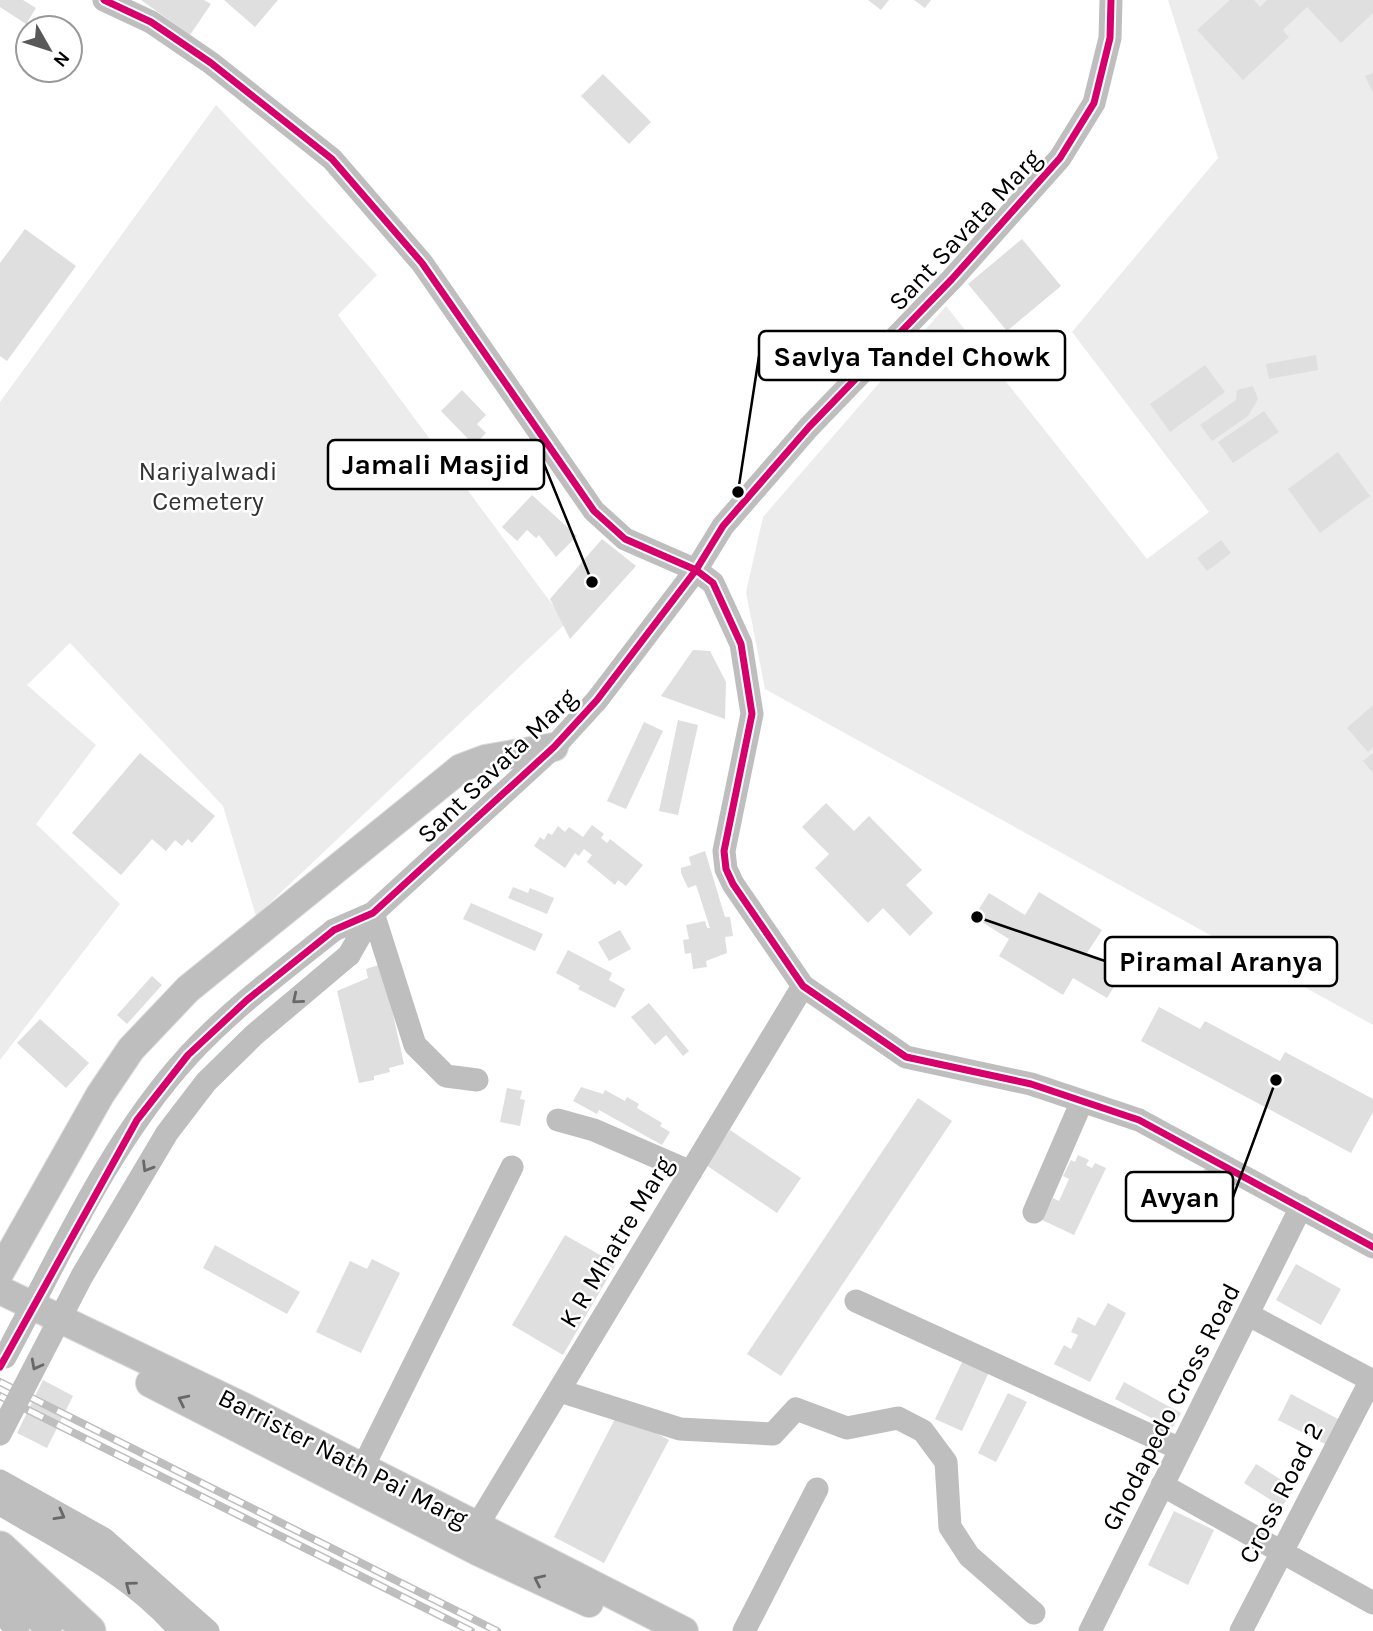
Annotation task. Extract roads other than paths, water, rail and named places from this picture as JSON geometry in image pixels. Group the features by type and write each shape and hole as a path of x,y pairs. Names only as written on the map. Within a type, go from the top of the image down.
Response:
{"highway":[{"path":"0,1548 89,1631"},
{"path":"0,1579 56,1631"}],"main road":[{"path":"0,1272 100,1095 131,1049 188,989 461,768 485,759 554,747"},
{"name":"Barrister Nath Pai Marg","path":"0,1290 363,1467 684,1631"},
{"name":"Barrister Nath Pai Marg","path":"0,1309 241,1428 479,1552 645,1631"}],"street":[{"path":"104,0 151,22 211,63 332,159 422,263 594,511 625,539 696,570 713,583 741,643 752,714 724,852 726,869 733,884 803,986 906,1056 1031,1084 1139,1120 1373,1247"},
{"name":"Sant Savata Marg","path":"0,1434 82,1276 167,1133 206,1082 254,1035 349,955 373,913 554,747 597,700 696,570 723,526 809,427 952,279 1060,158 1094,103 1110,38 1111,0"},
{"path":"373,913 415,1045 446,1076 477,1080"},
{"name":"Sant Savata Marg","path":"2,1360 137,1120 188,1055 247,1000 334,930 373,913"},
{"name":"K R Mhatre Marg","path":"477,1526 803,986"},
{"path":"1034,1212 1082,1101"},
{"path":"558,1120 594,1130 691,1172"},
{"path":"363,1467 512,1167"},
{"name":"Ghodapedo Cross Road","path":"1090,1631 1301,1207"},
{"path":"856,1301 1180,1449"},
{"path":"1249,1315 1372,1381"},
{"name":"Cross Road 2","path":"1241,1631 1372,1381"},
{"path":"560,1391 680,1429 773,1434 796,1409 847,1428 898,1418 923,1431 946,1462 950,1527 968,1556 1034,1613"},
{"path":"0,1481 104,1539 208,1631"},
{"path":"1163,1485 1373,1603"},
{"path":"744,1631 817,1489"},
{"path":"0,1504 119,1577 163,1611 180,1631"},
{"path":"0,1611 18,1631"}],"railway":[{"path":"0,1382 497,1631"},
{"path":"0,1396 471,1631"}],"place":[{"name":"Savlya Tandel Chowk","path":"738,492"},
{"name":"Jamali Masjid","path":"592,582"},
{"name":"Piramal Aranya","path":"977,917"},
{"name":"Avyan","path":"1276,1080"}],"park label":[{"name":"Nariyalwadi Cemetery","path":"208,486"}]}
